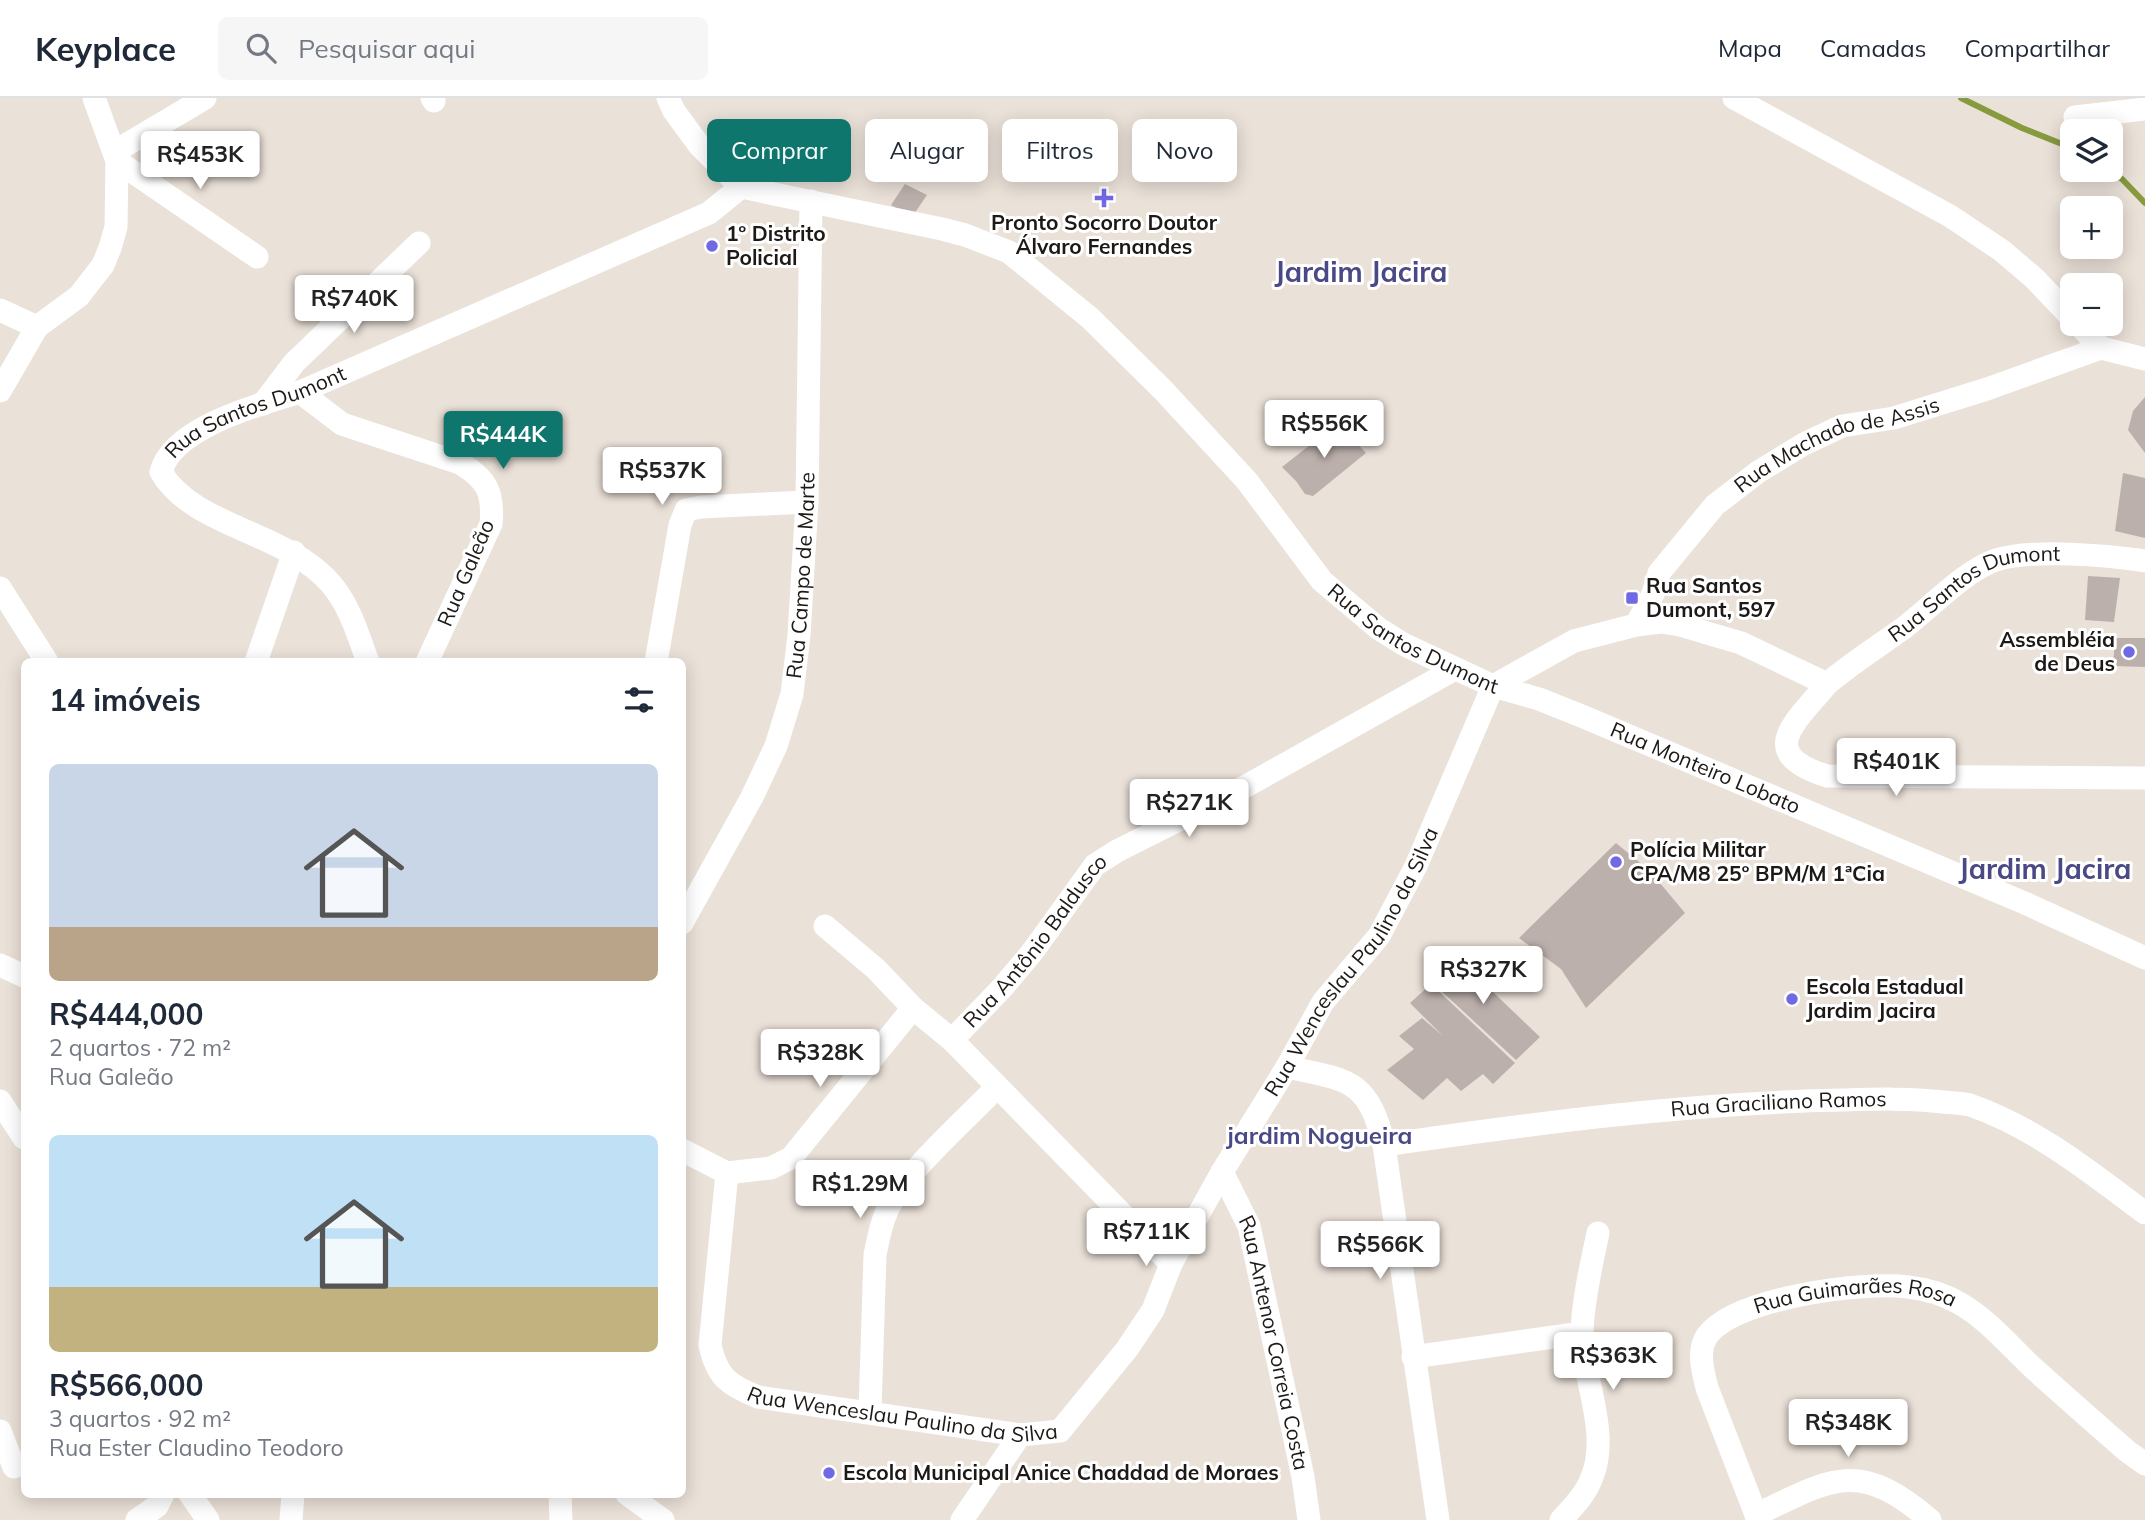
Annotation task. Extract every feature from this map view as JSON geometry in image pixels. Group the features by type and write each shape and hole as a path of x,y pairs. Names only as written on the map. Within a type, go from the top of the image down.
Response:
{"street":[{"path":"0,391 37,327 79,296 103,265 116,227 116,157 94,98"},
{"path":"116,157 205,98"},
{"path":"668,98 674,111 699,145 741,187"},
{"path":"1734,98 1950,216 2001,250 2034,278 2060,305"},
{"path":"2075,117 2145,109"},
{"path":"116,157 257,257"},
{"name":"Rua Santos Dumont","path":"366,658 345,603 331,583 293,552 189,502 172,489 161,472 164,461 181,442 211,425 300,392 709,213 741,187 965,235 1009,252 1090,318 1163,390 1247,481 1322,581 1379,629 1405,645 1493,686 1573,641 1636,625 1661,622 1729,639 1827,684 1858,658 1904,628 1970,575 1992,561 2018,555 2050,554 2145,561"},
{"name":"Rua Campo de Marte","path":"686,916 752,797 776,746 792,694 799,635 807,502 811,201"},
{"path":"263,404 293,363 419,243"},
{"path":"0,310 37,327"},
{"path":"2090,336 2101,348 2145,359"},
{"name":"Rua Machado de Assis","path":"1636,625 1653,594 1659,573 1715,505 1758,472 1804,444 1842,426 1895,418 1987,389 2101,348"},
{"name":"Rua Galeão","path":"300,392 342,424 460,463 478,473 487,487 493,510 491,524 429,658"},
{"path":"657,658 680,525 686,510 807,502"},
{"path":"257,658 293,552"},
{"path":"0,588 44,658"},
{"name":"Rua Antônio Baldusco","path":"951,1040 1002,988 1095,865 1117,851 1248,785 1455,669"},
{"path":"1827,684 1790,729 1785,741 1794,760 1805,769 1827,776 2145,778"},
{"name":"Rua Monteiro Lobato","path":"1493,686 1539,699 1584,717 2027,904 2145,958"},
{"name":"Rua Wenceslau Paulino da Silva","path":"727,1173 710,1345 721,1375 734,1387 758,1397 1020,1435 1060,1431 1127,1349 1153,1310 1171,1264 1323,1002 1379,936 1416,866 1493,686"},
{"path":"825,926 876,969 913,1008 951,1040 1171,1264"},
{"path":"0,965 21,975"},
{"path":"686,1152 727,1173 771,1168 791,1158 913,1008"},
{"path":"1287,1067 1343,1079 1358,1090 1378,1119 1438,1520"},
{"path":"870,1412 876,1255 879,1233 887,1211 911,1175 996,1088"},
{"name":"Rua Graciliano Ramos","path":"1384,1145 1550,1121 1676,1108 1909,1098 1967,1104 2020,1126 2078,1162 2145,1213"},
{"path":"0,1101 21,1133"},
{"name":"Rua Antenor Correia Costa","path":"1222,1172 1249,1226 1303,1477 1309,1520"},
{"path":"1561,1520 1582,1496 1592,1479 1598,1460 1597,1434 1582,1334 1598,1233"},
{"name":"Rua Guimarães Rosa","path":"1757,1517 1707,1388 1702,1368 1705,1339 1717,1325 1754,1306 1852,1287 1908,1287 1932,1291 1960,1304 1986,1323 2127,1451 2145,1464"},
{"path":"1413,1356 1582,1334"},
{"path":"0,1431 13,1469"},
{"path":"962,1520 1020,1435"},
{"path":"1757,1517 1811,1488 1839,1480 1865,1481 1893,1491 1930,1520"},
{"path":"137,1520 156,1506 161,1498"},
{"path":"193,1498 208,1520"},
{"path":"291,1520 293,1498"},
{"path":"560,1498 561,1520"},
{"path":"632,1498 663,1520"}],"building":[{"path":"905,184 927,195 912,217 891,205"},
{"path":"2145,397 2145,453 2128,430 2133,411"},
{"path":"1338,423 1366,453 1313,496 1305,494 1282,467"},
{"path":"2123,473 2145,478 2145,538 2115,531"},
{"path":"2088,576 2120,578 2114,622 2085,620"},
{"name":"Assembléia de Deus","path":"2115,638 2145,638 2145,667 2113,666"},
{"path":"1616,843 1650,871 1685,913 1586,1008 1561,969 1519,938"},
{"path":"1451,952 1540,1037 1516,1060 1425,976"},
{"path":"1431,984 1515,1063 1493,1084 1483,1074 1461,1091 1447,1078 1423,1100 1387,1070 1414,1049 1399,1036 1422,1018 1443,1036 1410,1003"}],"waterway":[{"path":"1961,98 2060,143"},
{"path":"2123,180 2145,203"}],"place":[{"name":"Pronto Socorro Doutor Álvaro Fernandes","path":"1104,198"},
{"name":"1º Distrito Policial","path":"712,246"},
{"name":"Rua Santos Dumont, 597","path":"1632,598"},
{"name":"Assembléia de Deus","path":"2129,652"},
{"name":"Polícia Militar CPA/M8 25º BPM/M 1ªCia","path":"1616,862"},
{"name":"Escola Estadual Jardim Jacira","path":"1792,999"},
{"name":"Escola Municipal Anice Chaddad de Moraes","path":"829,1473"}],"district":[{"name":"Jardim Jacira","path":"1361,272"},
{"name":"Jardim Jacira","path":"2045,869"},
{"name":"jardim Nogueira","path":"1320,1136"}]}
